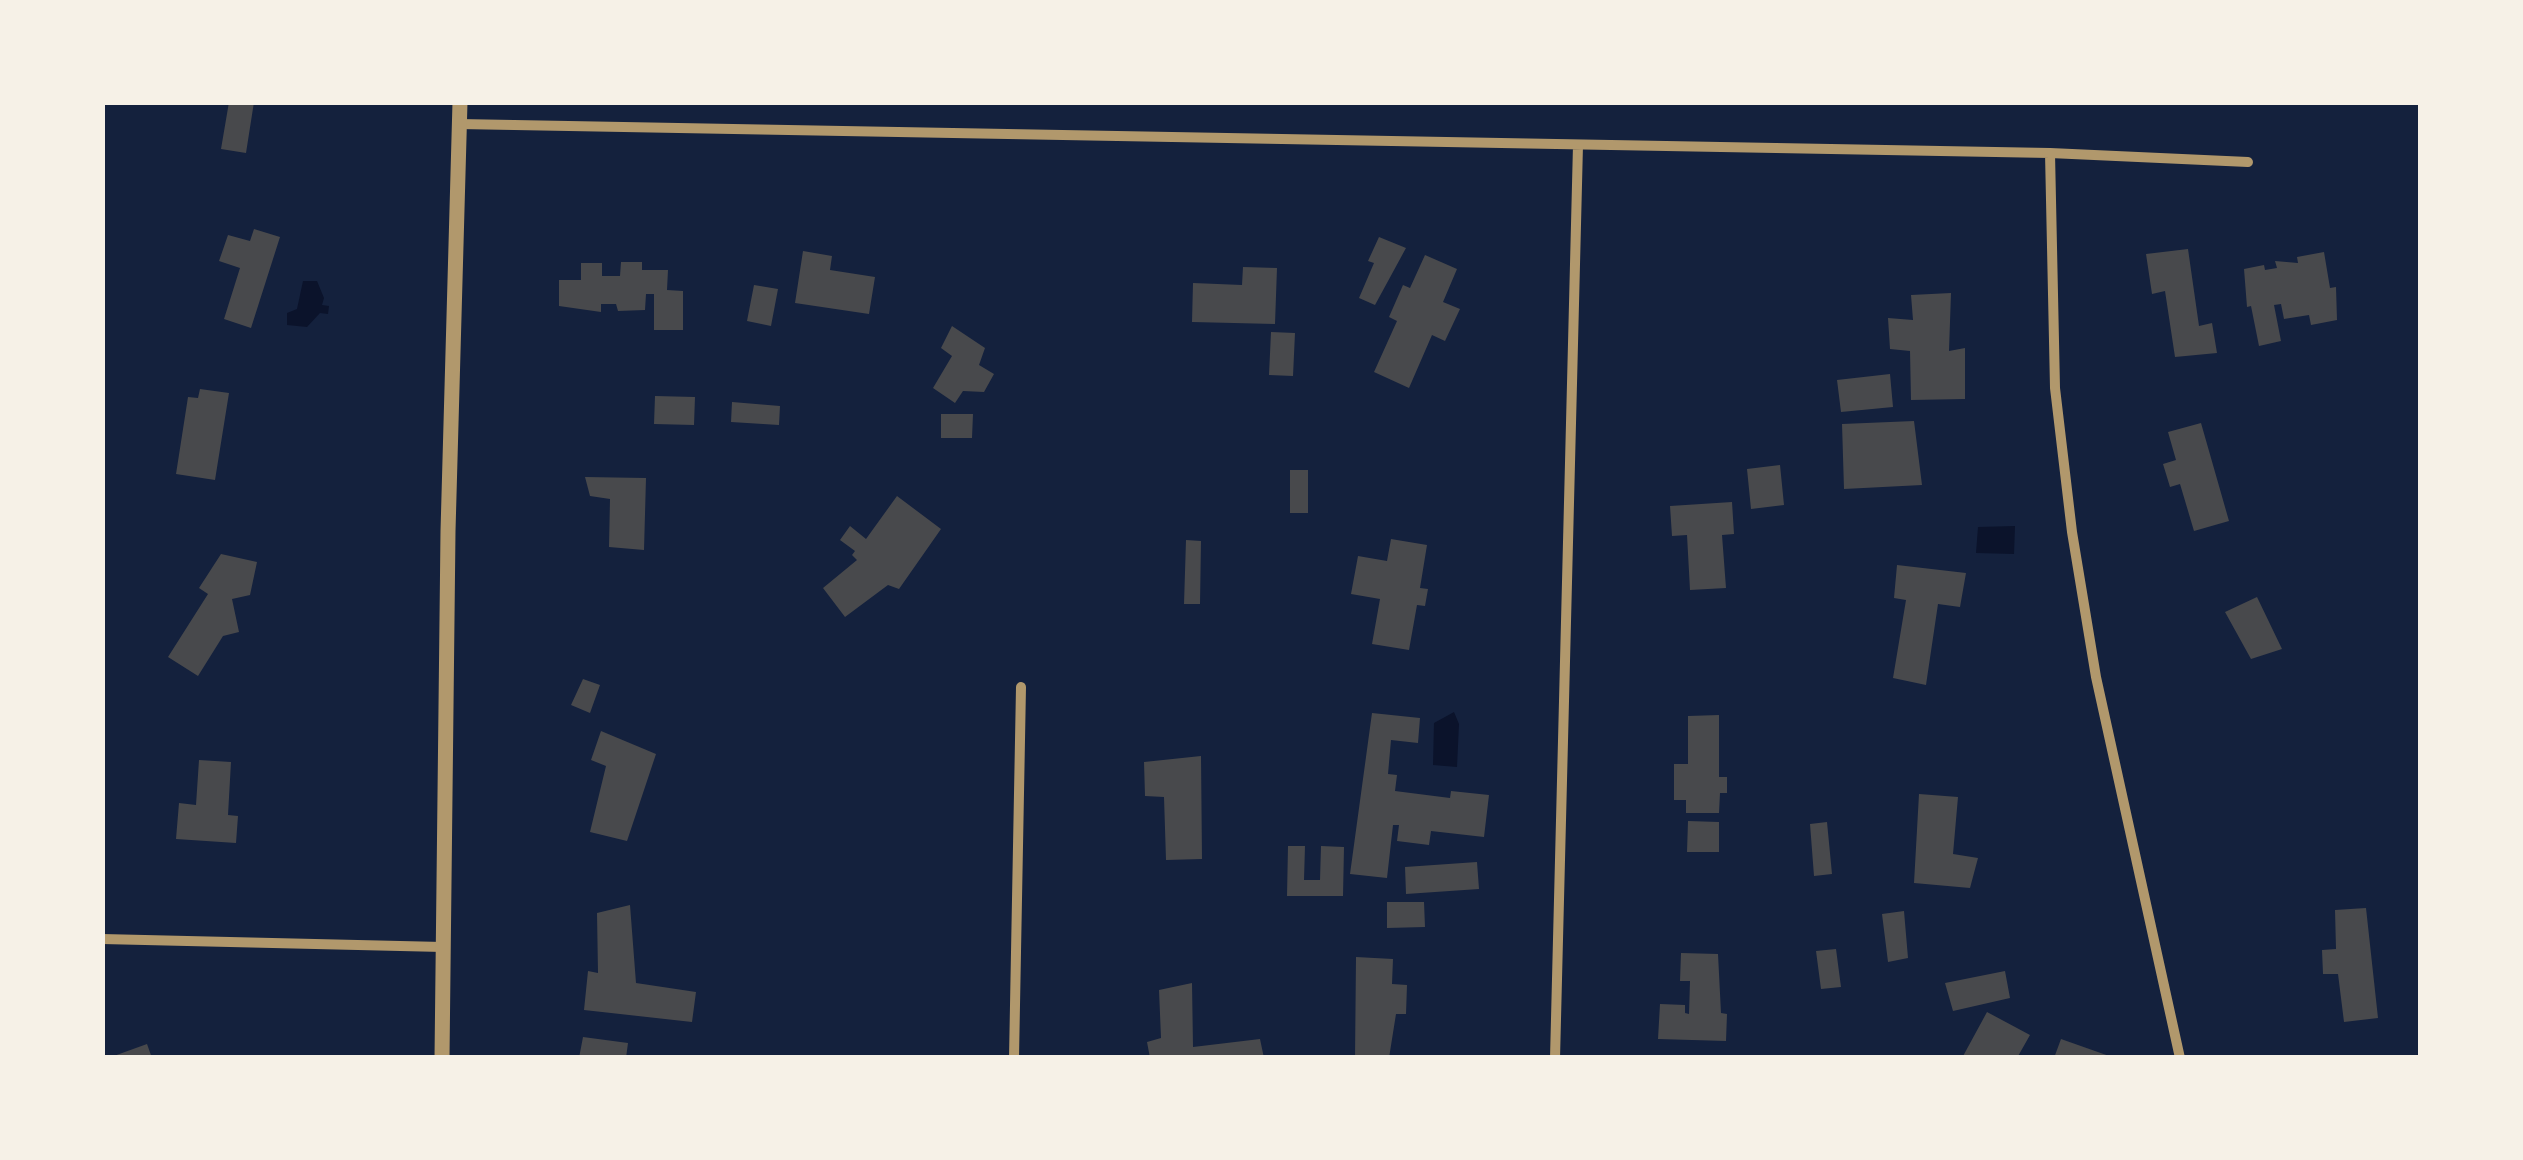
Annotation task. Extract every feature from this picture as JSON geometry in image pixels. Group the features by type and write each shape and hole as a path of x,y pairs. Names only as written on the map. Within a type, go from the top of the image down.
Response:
{"street":[{"path":"442,1058 460,102"},
{"path":"460,124 2050,153 2248,162"},
{"path":"1555,1058 1578,145"},
{"path":"2050,153 2055,388 2072,532 2096,677 2180,1058"},
{"path":"1014,1058 1022,687"},
{"path":"102,939 443,946"}],"water":[{"path":"303,281 317,281 324,298 322,305 329,306 328,314 320,313 307,327 287,325 287,313 297,309"},
{"path":"2015,526 2014,554 1976,553 1978,527"},
{"path":"1454,712 1459,724 1457,767 1433,765 1434,723"}],"building":[{"path":"229,102 254,102 246,153 221,149"},
{"path":"254,229 280,237 251,328 224,319 240,268 219,261 228,235 250,241"},
{"path":"1379,237 1406,248 1375,305 1359,298 1374,263 1368,261"},
{"path":"2188,249 2199,326 2212,323 2217,353 2175,357 2165,291 2152,294 2146,254"},
{"path":"803,251 832,256 830,270 875,277 869,314 795,303"},
{"path":"2324,252 2330,288 2336,287 2337,320 2311,325 2309,315 2284,319 2281,304 2274,305 2281,341 2259,346 2251,306 2247,307 2244,269 2264,265 2265,270 2277,268 2275,261 2298,263 2297,257"},
{"path":"1425,255 1457,269 1443,302 1460,309 1445,341 1432,335 1409,388 1374,372 1397,321 1389,317 1403,285 1410,288"},
{"path":"621,262 642,262 642,270 668,270 667,290 683,291 683,330 654,330 654,294 646,294 645,310 618,311 616,304 601,304 601,312 559,306 559,280 581,280 581,263 602,263 602,276 620,276"},
{"path":"1243,267 1277,268 1275,324 1192,322 1193,283 1242,285"},
{"path":"754,285 778,289 771,326 747,321"},
{"path":"1951,293 1949,351 1965,348 1965,399 1911,400 1910,351 1890,349 1888,318 1913,320 1911,295"},
{"path":"952,326 985,348 979,365 994,374 984,392 963,391 955,403 933,388 952,356 941,348"},
{"path":"1271,332 1295,333 1293,376 1269,375"},
{"path":"1890,374 1893,407 1841,412 1837,380"},
{"path":"200,389 229,393 215,480 176,474 188,397 198,398"},
{"path":"655,396 695,397 694,425 654,424"},
{"path":"732,402 780,406 779,425 731,422"},
{"path":"941,414 973,414 972,438 941,438"},
{"path":"1914,421 1922,485 1844,489 1842,424"},
{"path":"2201,423 2229,521 2194,531 2180,484 2170,487 2163,464 2176,460 2168,432"},
{"path":"1780,465 1784,505 1751,509 1747,469"},
{"path":"1290,470 1308,470 1308,513 1290,513"},
{"path":"585,477 646,478 644,550 609,547 610,499 590,496"},
{"path":"897,496 941,529 899,589 888,585 845,617 823,588 857,560 852,555 855,551 840,540 850,526 866,539"},
{"path":"1732,502 1734,534 1722,535 1726,588 1690,590 1687,535 1672,536 1670,506"},
{"path":"1391,539 1427,545 1420,588 1428,589 1425,606 1417,605 1409,650 1372,644 1380,599 1351,594 1358,556 1387,561"},
{"path":"1186,540 1201,541 1200,604 1184,604"},
{"path":"221,554 257,562 250,595 232,599 239,632 223,636 198,676 168,657 208,594 199,588"},
{"path":"1897,565 1966,573 1960,607 1938,604 1926,685 1893,678 1906,600 1894,598"},
{"path":"2257,597 2282,649 2251,659 2225,612"},
{"path":"583,679 600,685 590,713 571,705"},
{"path":"1372,713 1420,718 1418,743 1391,740 1388,774 1397,775 1395,791 1450,798 1451,791 1489,795 1484,837 1431,831 1429,845 1397,841 1399,825 1393,825 1387,878 1350,874"},
{"path":"1719,715 1719,777 1727,777 1727,793 1720,793 1719,813 1686,813 1686,800 1674,800 1674,764 1688,764 1688,716"},
{"path":"601,731 656,754 627,841 590,832 606,766 591,760"},
{"path":"1201,756 1202,859 1166,860 1164,797 1145,796 1144,762"},
{"path":"199,760 231,762 228,815 238,816 236,843 176,839 179,803 196,805"},
{"path":"1919,794 1958,797 1953,854 1978,858 1970,888 1914,883"},
{"path":"1688,821 1719,822 1719,852 1687,852"},
{"path":"1827,822 1832,874 1814,876 1810,824"},
{"path":"1288,846 1305,846 1304,880 1320,880 1321,846 1344,847 1343,896 1287,896"},
{"path":"1477,862 1479,889 1406,894 1405,867"},
{"path":"1387,902 1424,902 1425,927 1387,928"},
{"path":"630,905 636,983 696,992 692,1022 584,1010 588,971 598,973 597,913"},
{"path":"2366,908 2378,1018 2344,1022 2338,974 2323,974 2322,950 2336,949 2335,910"},
{"path":"1904,911 1908,958 1888,962 1882,914"},
{"path":"1836,949 1841,987 1821,989 1816,951"},
{"path":"1681,953 1718,954 1721,1013 1727,1014 1726,1041 1658,1039 1660,1004 1685,1005 1685,1013 1689,1014 1690,981 1680,981"},
{"path":"1356,957 1393,959 1392,984 1407,985 1406,1014 1396,1014 1389,1058 1355,1058"},
{"path":"2005,971 2010,998 1953,1011 1945,983"},
{"path":"1192,983 1193,1047 1260,1039 1264,1058 1150,1058 1147,1042 1161,1038 1159,990"},
{"path":"1987,1012 2030,1035 2017,1058 1962,1058"},
{"path":"583,1037 628,1043 626,1058 579,1058"},
{"path":"2061,1039 2112,1057 2112,1058 2054,1058"},
{"path":"147,1044 152,1058 111,1058 111,1057"}]}
